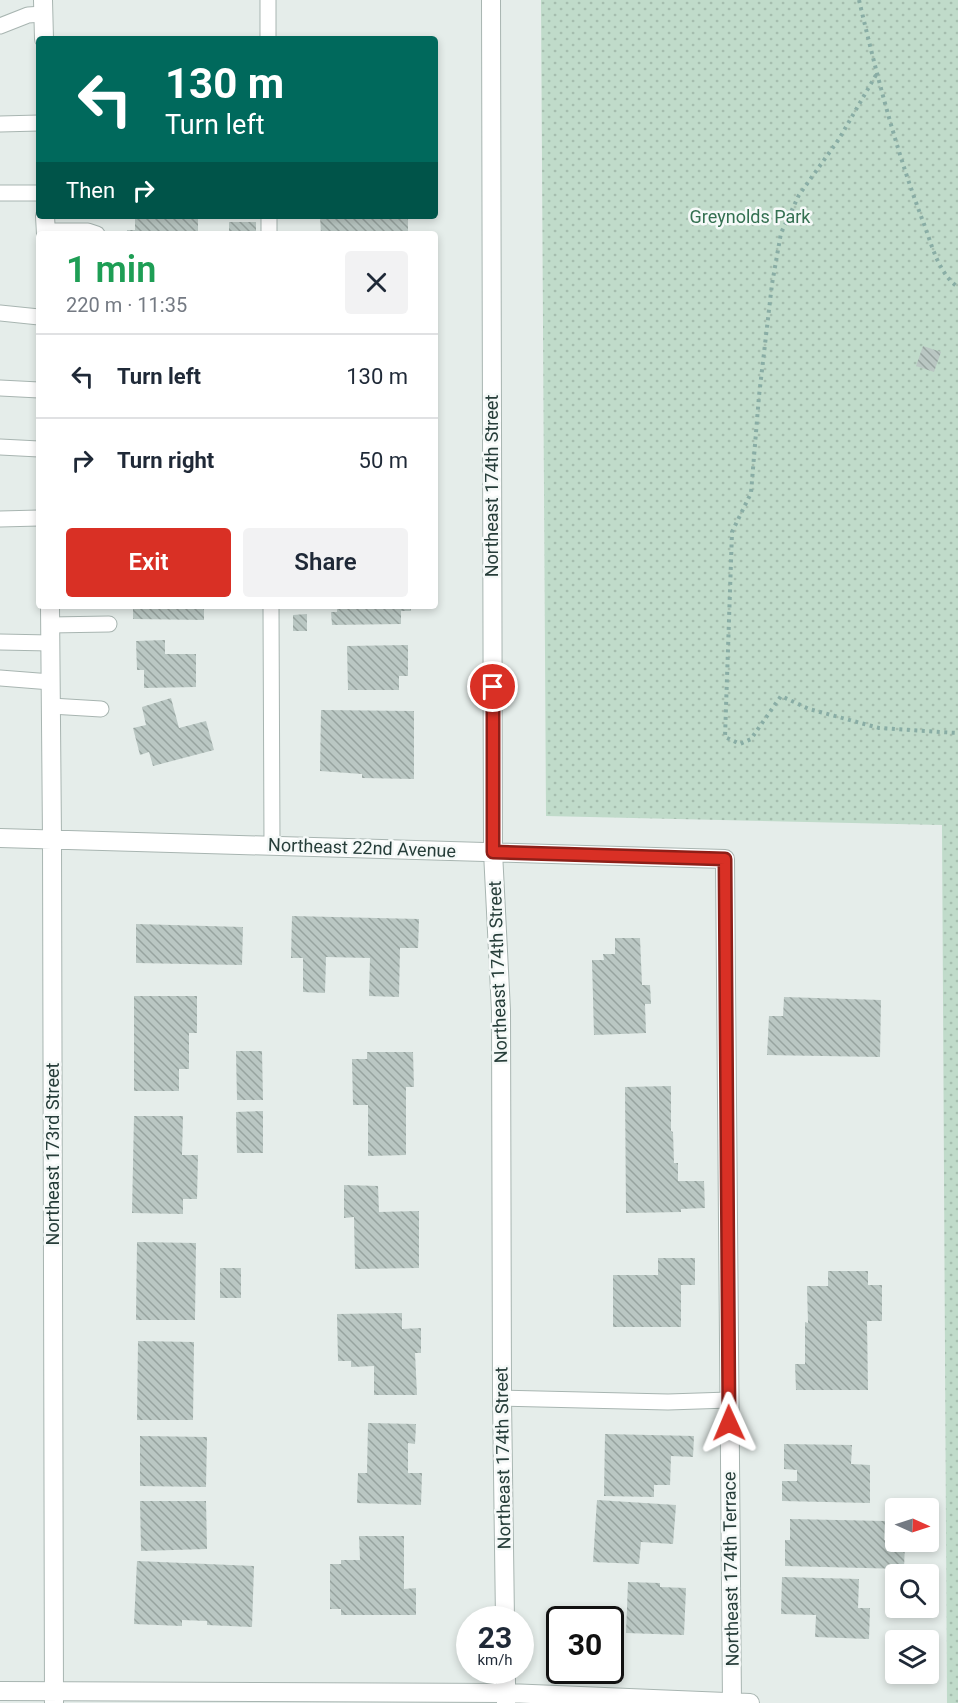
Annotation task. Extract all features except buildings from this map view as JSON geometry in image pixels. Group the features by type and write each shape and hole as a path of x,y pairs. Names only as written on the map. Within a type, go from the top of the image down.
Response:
{"street":[{"name":"Northeast 174th Street","path":"491,0 493,852 501,1011 505,1606"},
{"path":"43,7 44,36"},
{"name":"Northeast 173rd Street","path":"50,609 53,1697"},
{"name":"Northeast 22nd Avenue","path":"0,838 725,859"},
{"name":"Northeast 174th Terrace","path":"725,859 729,1400 738,1703"},
{"path":"0,1691 53,1697 506,1698 738,1703"}],"lane":[{"path":"268,0 268,36"},
{"path":"0,26 43,7"},
{"path":"0,124 36,123"},
{"path":"0,193 36,193"},
{"path":"46,227 88,231"},
{"path":"0,313 36,317"},
{"path":"0,388 36,390"},
{"path":"0,447 36,449"},
{"path":"0,519 36,518"},
{"path":"271,609 272,845"},
{"path":"0,642 108,624"},
{"path":"0,678 51,682"},
{"path":"51,706 101,709"},
{"path":"502,1398 668,1402 729,1400"}],"path":[{"path":"859,0 876,75 905,173 948,280 958,287"},
{"path":"876,75 839,139 799,195 782,233 772,284 751,493 732,532 725,737 740,744 751,739 781,696 809,710 879,728 957,733"}],"green space":[{"name":"Greynolds Park","path":"541,0 958,0 958,1703 947,1703 942,825 546,816"}],"route":[{"path":"493,687 493,852 725,859 729,1423"}]}
